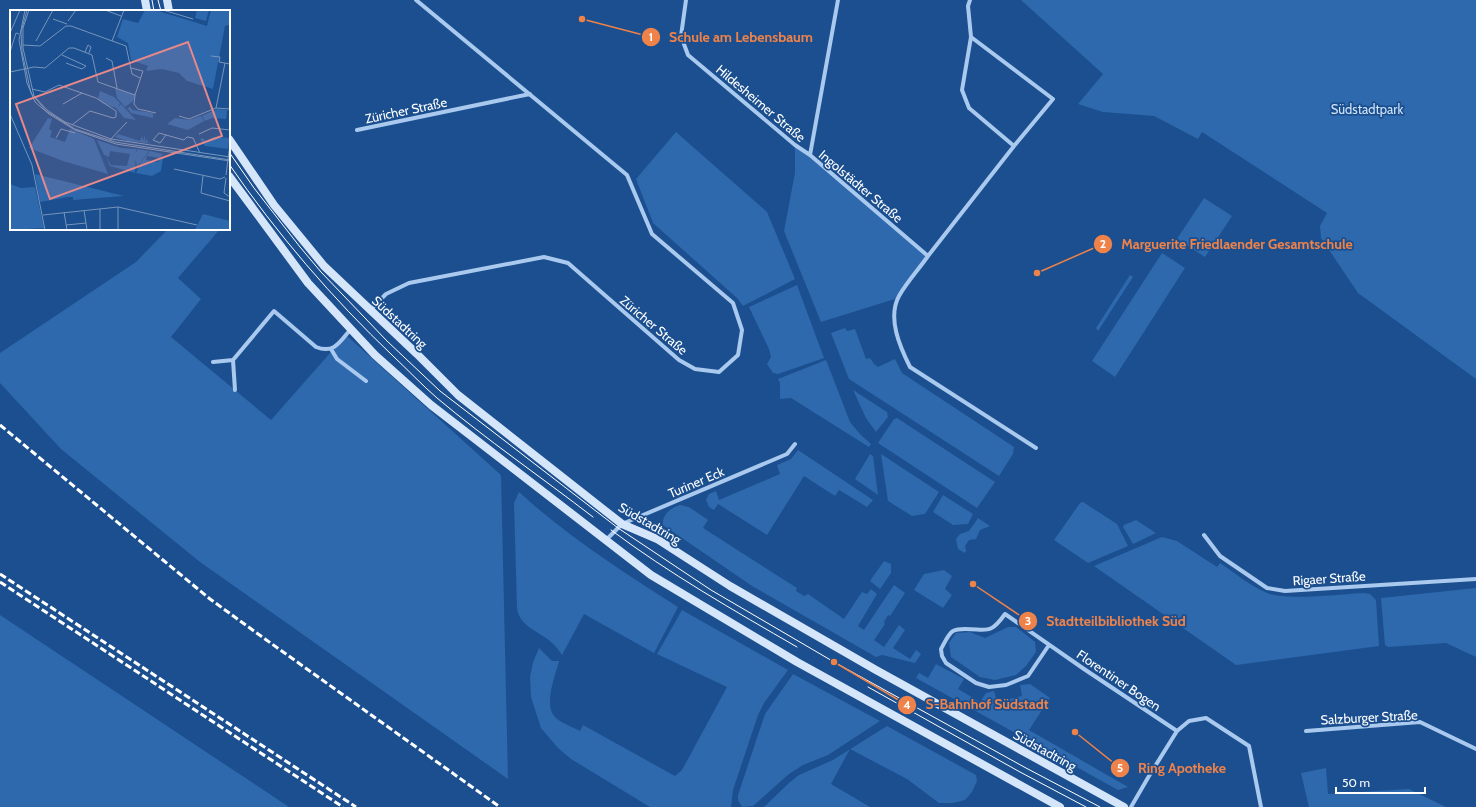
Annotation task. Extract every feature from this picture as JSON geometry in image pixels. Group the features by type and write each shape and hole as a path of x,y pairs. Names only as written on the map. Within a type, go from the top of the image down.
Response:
{"street":[{"path":"145,0 147,10"},
{"path":"167,0 169,10"},
{"name":"Züricher Straße","path":"370,310 386,294 409,283 544,257 568,263 679,360 696,369 719,372 738,355 742,330 733,303 652,234 627,175 416,0"},
{"name":"Hildesheimer Straße","path":"686,0 681,36 688,55 795,145 810,155"},
{"name":"Ingolstädter Straße","path":"838,0 810,155 928,256"},
{"path":"970,0 968,6 971,37 962,90 969,108 1014,146"},
{"path":"971,37 1053,99 1014,146 928,256 898,298 894,318 901,349 910,367 1036,448"},
{"name":"Züricher Straße","path":"357,130 530,94"},
{"name":"Südstadtring","path":"230,140 274,205 324,266 458,395 622,524 657,539 730,586 870,667 1124,807"},
{"path":"230,177 303,277 350,330 380,360 431,405 651,575 687,598 804,666 1060,807"},
{"path":"235,390 234,360 274,311 316,347 322,350 332,349 350,330"},
{"path":"332,349 337,358 366,381"},
{"path":"213,362 234,360"},
{"name":"Turiner Eck","path":"606,540 622,524 787,454 795,444"},
{"name":"Rigaer Straße","path":"1204,535 1220,556 1267,588 1285,591 1476,579"},
{"name":"Florentiner Bogen","path":"1049,645 1028,676 1006,685 989,686 976,683 946,663 942,656 941,649 952,632 959,629 981,631 991,629 997,625 1005,614 1177,731"},
{"path":"1131,807 1177,731 1189,721 1206,718 1249,746 1261,807"},
{"name":"Salzburger Straße","path":"1306,731 1420,722 1476,749"}],"green space":[{"name":"Südstadtpark","path":"1021,0 1476,0 1476,379 1358,293 1321,238 1320,226 1327,213 1202,132 1198,139 1154,116 1103,112 1078,104 1103,74"},
{"path":"676,132 767,212 795,279 743,306 737,298 653,223 636,179"},
{"path":"795,145 928,256 898,298 821,322 784,231 795,173"},
{"path":"1204,198 1232,216 1205,257 1177,239"},
{"path":"167,230 219,230 178,278 201,299 171,337 271,420 346,335 501,475 508,779 200,562 61,449 0,383 0,353 136,262"},
{"path":"1162,253 1185,268 1115,377 1092,361"},
{"path":"1130,275 1133,277 1098,331 1096,328"},
{"path":"797,285 824,358 778,374 773,373 767,364 771,357 769,349 749,307"},
{"path":"845,328 847,331 855,329 866,359 870,358 878,367 895,359 902,373 1014,447 1013,454 999,476 849,379 831,333"},
{"path":"826,360 850,422 871,444 869,447 791,398 780,399 780,383 778,379"},
{"path":"853,390 887,412 888,417 876,432 866,418"},
{"path":"897,418 995,482 977,508 878,443 894,419"},
{"path":"798,450 873,500 867,507 839,490 835,496 804,476 767,535 718,504 714,510 709,507 706,500 709,494 716,491 719,500 780,474 777,465 791,459"},
{"path":"870,454 873,456 878,495 855,479"},
{"path":"881,454 939,492 925,514 912,516 888,501"},
{"path":"519,492 556,524 616,567 678,607 654,653 584,614 562,655 553,644 522,620 517,608 514,503"},
{"path":"943,495 973,514 968,524 953,525 933,512"},
{"path":"1083,502 1117,524 1128,546 1088,563 1054,540 1080,503"},
{"path":"680,505 689,507 708,520 703,528 797,588 796,591 804,596 808,594 844,619 862,592 867,594 871,589 877,594 858,626 864,630 894,585 905,593 890,616 888,615 884,622 885,624 874,640 884,647 899,625 905,630 893,648 910,659 916,650 921,654 915,663 882,655 876,657 752,586 663,525 664,518 668,512"},
{"path":"978,518 990,526 980,530 976,539 969,540 965,546 965,553 958,549 956,539 960,534 969,531"},
{"path":"1136,520 1156,533 1133,544 1123,527 1124,525"},
{"path":"1162,537 1177,541 1217,567 1220,563 1249,583 1267,593 1287,597 1364,593 1370,594 1376,600 1379,646 1236,665 1094,566"},
{"path":"884,561 891,564 891,573 880,589 870,581"},
{"path":"944,570 952,576 945,589 952,595 943,608 914,590 924,574"},
{"path":"1476,588 1476,657 1446,643 1388,647 1385,645 1381,598"},
{"path":"682,610 788,670 764,703 758,715 733,790 731,807 650,807 571,759 558,748 541,728 531,697 530,677 533,662 539,648 552,661 559,661 550,700 550,707 557,719 580,731 583,725 675,776 682,770 727,687 657,654"},
{"path":"0,615 289,807 0,807"},
{"path":"1008,627 1016,627 1035,642 1036,652 1026,666 1016,675 995,680 980,677 951,657 949,643 956,633 970,632 985,638"},
{"path":"936,664 964,679 958,689 980,702 986,693 994,691 997,702 1022,696 1020,685 1030,684 1050,698 1029,730 1128,787 1118,790 916,678 919,673 928,678"},
{"path":"793,674 880,721 828,755 803,765 789,774 753,806 742,807 738,800 738,795 765,714"},
{"path":"887,726 976,775 977,781 972,792 965,800 953,803 939,803 907,779 850,749"},
{"path":"850,749 831,784 870,807 764,807 799,775 833,760"},
{"path":"1326,768 1328,794 1409,789 1446,807 1309,807 1301,773"}],"tram line":[{"path":"152,0 154,10"},
{"path":"158,0 161,10"},
{"path":"230,153 254,188 300,247 321,272 387,341 440,391 618,528 711,590 834,662 1100,807"},
{"path":"230,165 266,215 306,264 370,334 420,383 475,429 593,517"},
{"path":"611,530 679,577 797,647"},
{"path":"868,687 1086,807"}],"railway":[{"path":"0,425 210,599 500,807"},
{"path":"0,574 356,807"},
{"path":"0,582 343,807"}],"place":[{"name":"Schule am Lebensbaum","path":"582,19"},
{"name":"Marguerite Friedlaender Gesamtschule","path":"1037,273"},
{"name":"Stadtteilbibliothek Süd","path":"973,584"},
{"name":"S-Bahnhof Südstadt","path":"834,662"},
{"name":"Ring Apotheke","path":"1075,732"}]}
